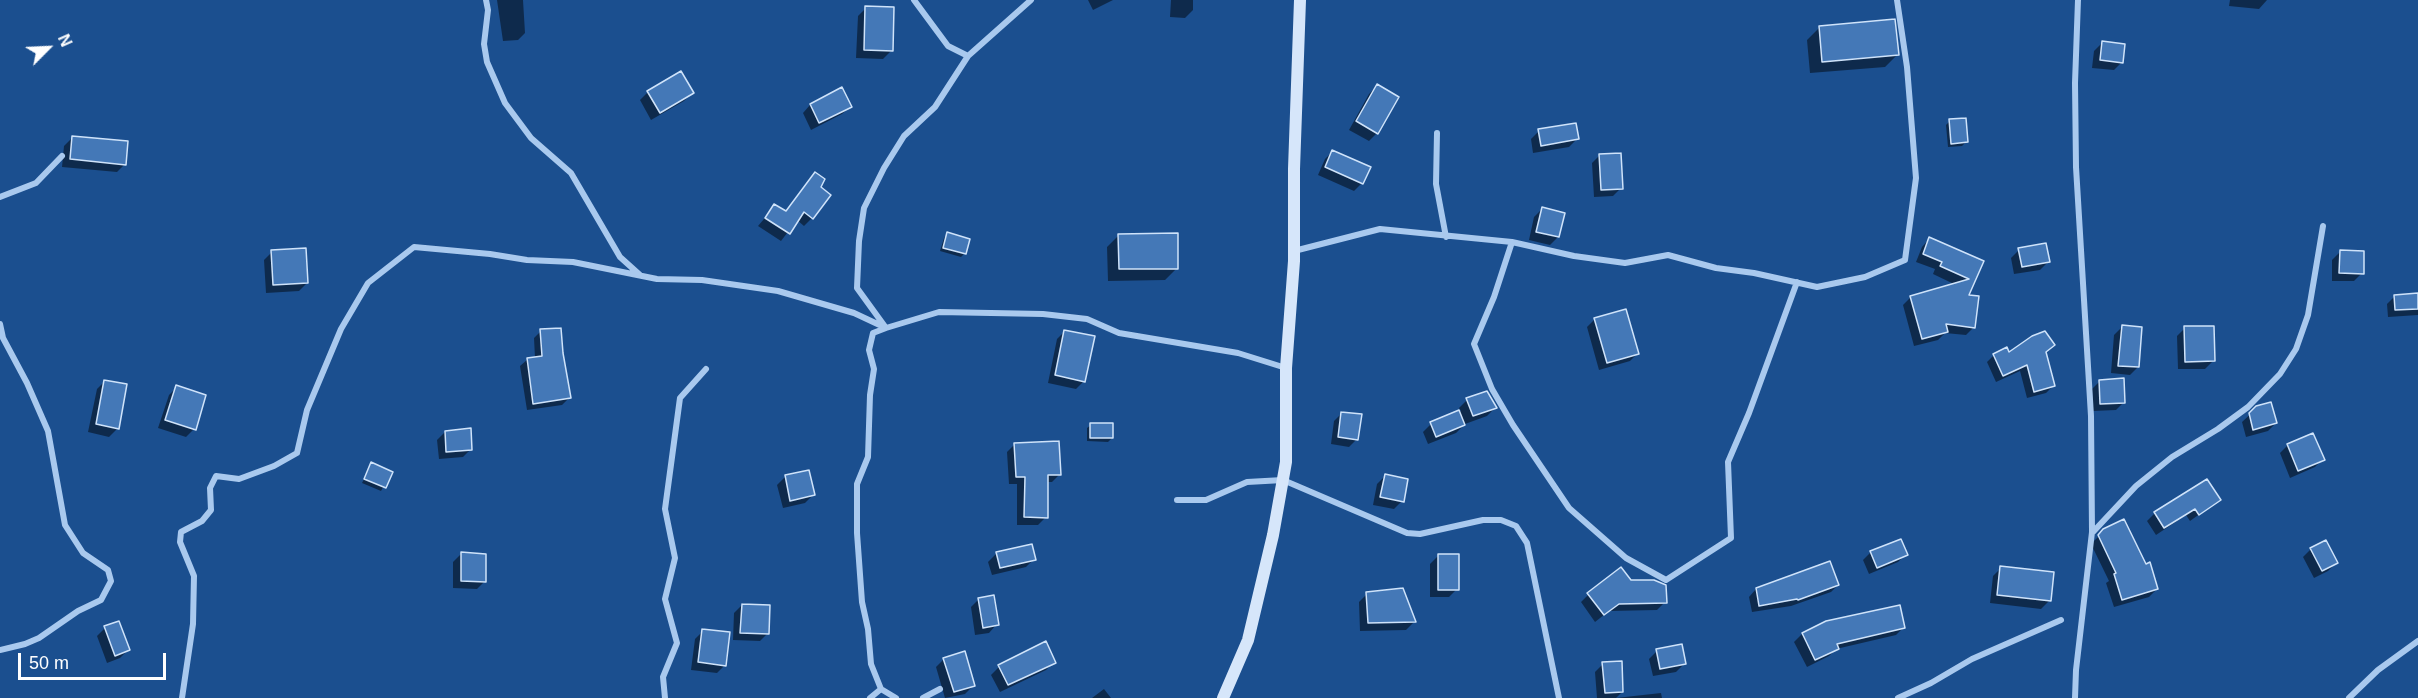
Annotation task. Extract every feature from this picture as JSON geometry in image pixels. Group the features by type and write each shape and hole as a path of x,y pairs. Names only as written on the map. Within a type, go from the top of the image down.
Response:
{"main road":[{"path":"1223,698 1248,640 1273,535 1286,462 1286,368 1294,251 1294,169 1300,0"}],"street":[{"path":"486,0 488,10 484,44 487,62 504,104 531,138 570,173 620,256 640,276"},
{"path":"914,0 948,46 968,56"},
{"path":"886,328 857,288 864,208 904,136 935,107 968,56 1031,0"},
{"path":"1294,251 1380,229 1512,242 1574,256 1625,263 1668,255 1716,268 1754,273 1817,287 1865,277 1905,260 1916,178 1906,67 1897,0"},
{"path":"2075,698 2076,670 2092,532 2091,405 2076,167 2075,83 2078,0"},
{"path":"1437,133 1436,184 1446,237"},
{"path":"0,197 36,183 62,156"},
{"path":"2092,532 2136,486 2172,457 2218,429 2248,407 2280,374 2296,349 2308,315 2323,226"},
{"path":"1512,242 1494,297 1474,344 1492,389 1513,425 1569,508 1626,558 1666,579 1731,538 1728,462 1749,413 1797,282"},
{"path":"182,698 193,624 194,576 180,542 181,532 202,521 211,510 210,488 216,477 238,479 274,466 297,453 308,410 341,329 368,283 414,247 527,260 573,262 657,279 702,280 778,291 854,314 886,328"},
{"path":"896,698 880,688 871,664 868,629 862,602 857,533 857,484 868,457 870,395 874,369 869,350 873,333 939,312 1044,314 1087,320 1119,333 1238,353 1286,368"},
{"path":"0,324 3,338 27,382 48,431 65,525 83,553 108,570 111,581 101,600 78,611 39,638 0,650"},
{"path":"665,698 663,677 677,644 665,599 675,558 665,509 680,398 706,369"},
{"path":"1177,500 1206,500 1247,482 1282,480 1407,533 1420,534 1483,520 1501,520 1516,526 1527,543 1559,698"},
{"path":"1898,698 1931,683 1972,659 2061,620"},
{"path":"2349,698 2378,670 2418,641"},
{"path":"870,698 880,688"},
{"path":"923,698 940,689"}],"building":[{"path":"865,6 894,7 893,51 864,50"},
{"path":"1895,19 1899,55 1822,62 1819,26"},
{"path":"2102,41 2125,44 2123,63 2100,60"},
{"path":"681,71 694,93 660,113 647,91"},
{"path":"1377,84 1399,97 1378,134 1356,121"},
{"path":"842,87 852,107 819,123 810,104"},
{"path":"1966,118 1968,142 1951,144 1949,119"},
{"path":"1576,123 1579,139 1541,146 1538,129"},
{"path":"72,136 128,141 126,165 70,159"},
{"path":"1332,150 1371,167 1363,184 1325,167"},
{"path":"1621,153 1623,189 1601,190 1599,154"},
{"path":"815,172 825,179 821,187 831,195 813,219 804,212 790,234 765,218 774,204 786,211"},
{"path":"1542,207 1565,213 1559,237 1536,232"},
{"path":"947,232 970,239 966,254 943,248"},
{"path":"1178,233 1178,269 1119,269 1118,234"},
{"path":"1929,237 1984,261 1969,295 1979,296 1975,328 1946,324 1948,332 1922,339 1910,296 1969,279 1940,266 1942,262 1923,254"},
{"path":"2046,243 2050,262 2022,267 2018,248"},
{"path":"306,248 308,283 273,285 271,250"},
{"path":"2340,250 2364,251 2364,274 2339,273"},
{"path":"2418,293 2418,309 2395,310 2394,295"},
{"path":"1626,309 1639,354 1607,363 1594,318"},
{"path":"2122,325 2142,327 2139,367 2118,366"},
{"path":"2184,326 2214,326 2215,361 2185,362"},
{"path":"561,328 571,398 533,404 527,358 542,356 540,329"},
{"path":"1064,330 1095,336 1085,382 1055,375"},
{"path":"2045,331 2055,345 2046,352 2055,386 2034,392 2027,365 2003,376 1993,354 2007,347 2009,352 2032,336"},
{"path":"2124,378 2125,403 2100,404 2099,380"},
{"path":"104,380 127,384 119,429 96,424"},
{"path":"176,385 206,395 196,430 165,420"},
{"path":"1487,391 1497,408 1473,416 1466,398"},
{"path":"2271,402 2277,423 2253,430 2249,413 2256,406"},
{"path":"1459,410 1465,425 1436,437 1430,422"},
{"path":"1341,412 1362,414 1358,440 1338,437"},
{"path":"1090,423 1113,423 1113,438 1090,438"},
{"path":"471,428 472,450 446,452 445,431"},
{"path":"2313,433 2325,460 2298,471 2287,444"},
{"path":"1059,441 1061,475 1048,475 1048,518 1024,517 1025,477 1016,477 1014,443"},
{"path":"371,462 393,472 386,488 364,479"},
{"path":"809,470 815,495 790,501 785,475"},
{"path":"1385,474 1408,479 1404,502 1380,497"},
{"path":"2207,479 2221,500 2199,515 2195,509 2164,528 2154,512"},
{"path":"2124,519 2146,564 2150,562 2158,589 2122,600 2114,574 2116,573 2098,535 2103,529"},
{"path":"1901,539 1908,555 1877,568 1870,551"},
{"path":"2326,540 2338,563 2322,571 2310,548"},
{"path":"1032,544 1036,560 1000,568 996,552"},
{"path":"461,552 486,554 486,582 461,581"},
{"path":"1438,554 1459,554 1459,590 1438,590"},
{"path":"1830,561 1839,585 1798,600 1759,606 1756,588"},
{"path":"2000,566 2054,572 2051,601 1997,595"},
{"path":"1621,567 1631,580 1654,580 1666,585 1667,603 1619,604 1604,615 1587,593"},
{"path":"1403,588 1416,622 1368,623 1366,592"},
{"path":"994,595 999,625 983,628 978,598"},
{"path":"742,604 770,605 769,634 740,633"},
{"path":"1900,605 1905,628 1837,644 1839,649 1815,660 1802,633 1826,621"},
{"path":"119,621 130,650 115,656 104,626"},
{"path":"702,629 730,632 726,666 698,662"},
{"path":"1046,641 1056,663 1008,685 998,665"},
{"path":"1682,644 1686,664 1660,669 1656,649"},
{"path":"965,651 975,686 954,692 943,658"},
{"path":"1622,661 1623,692 1605,693 1602,662"}]}
